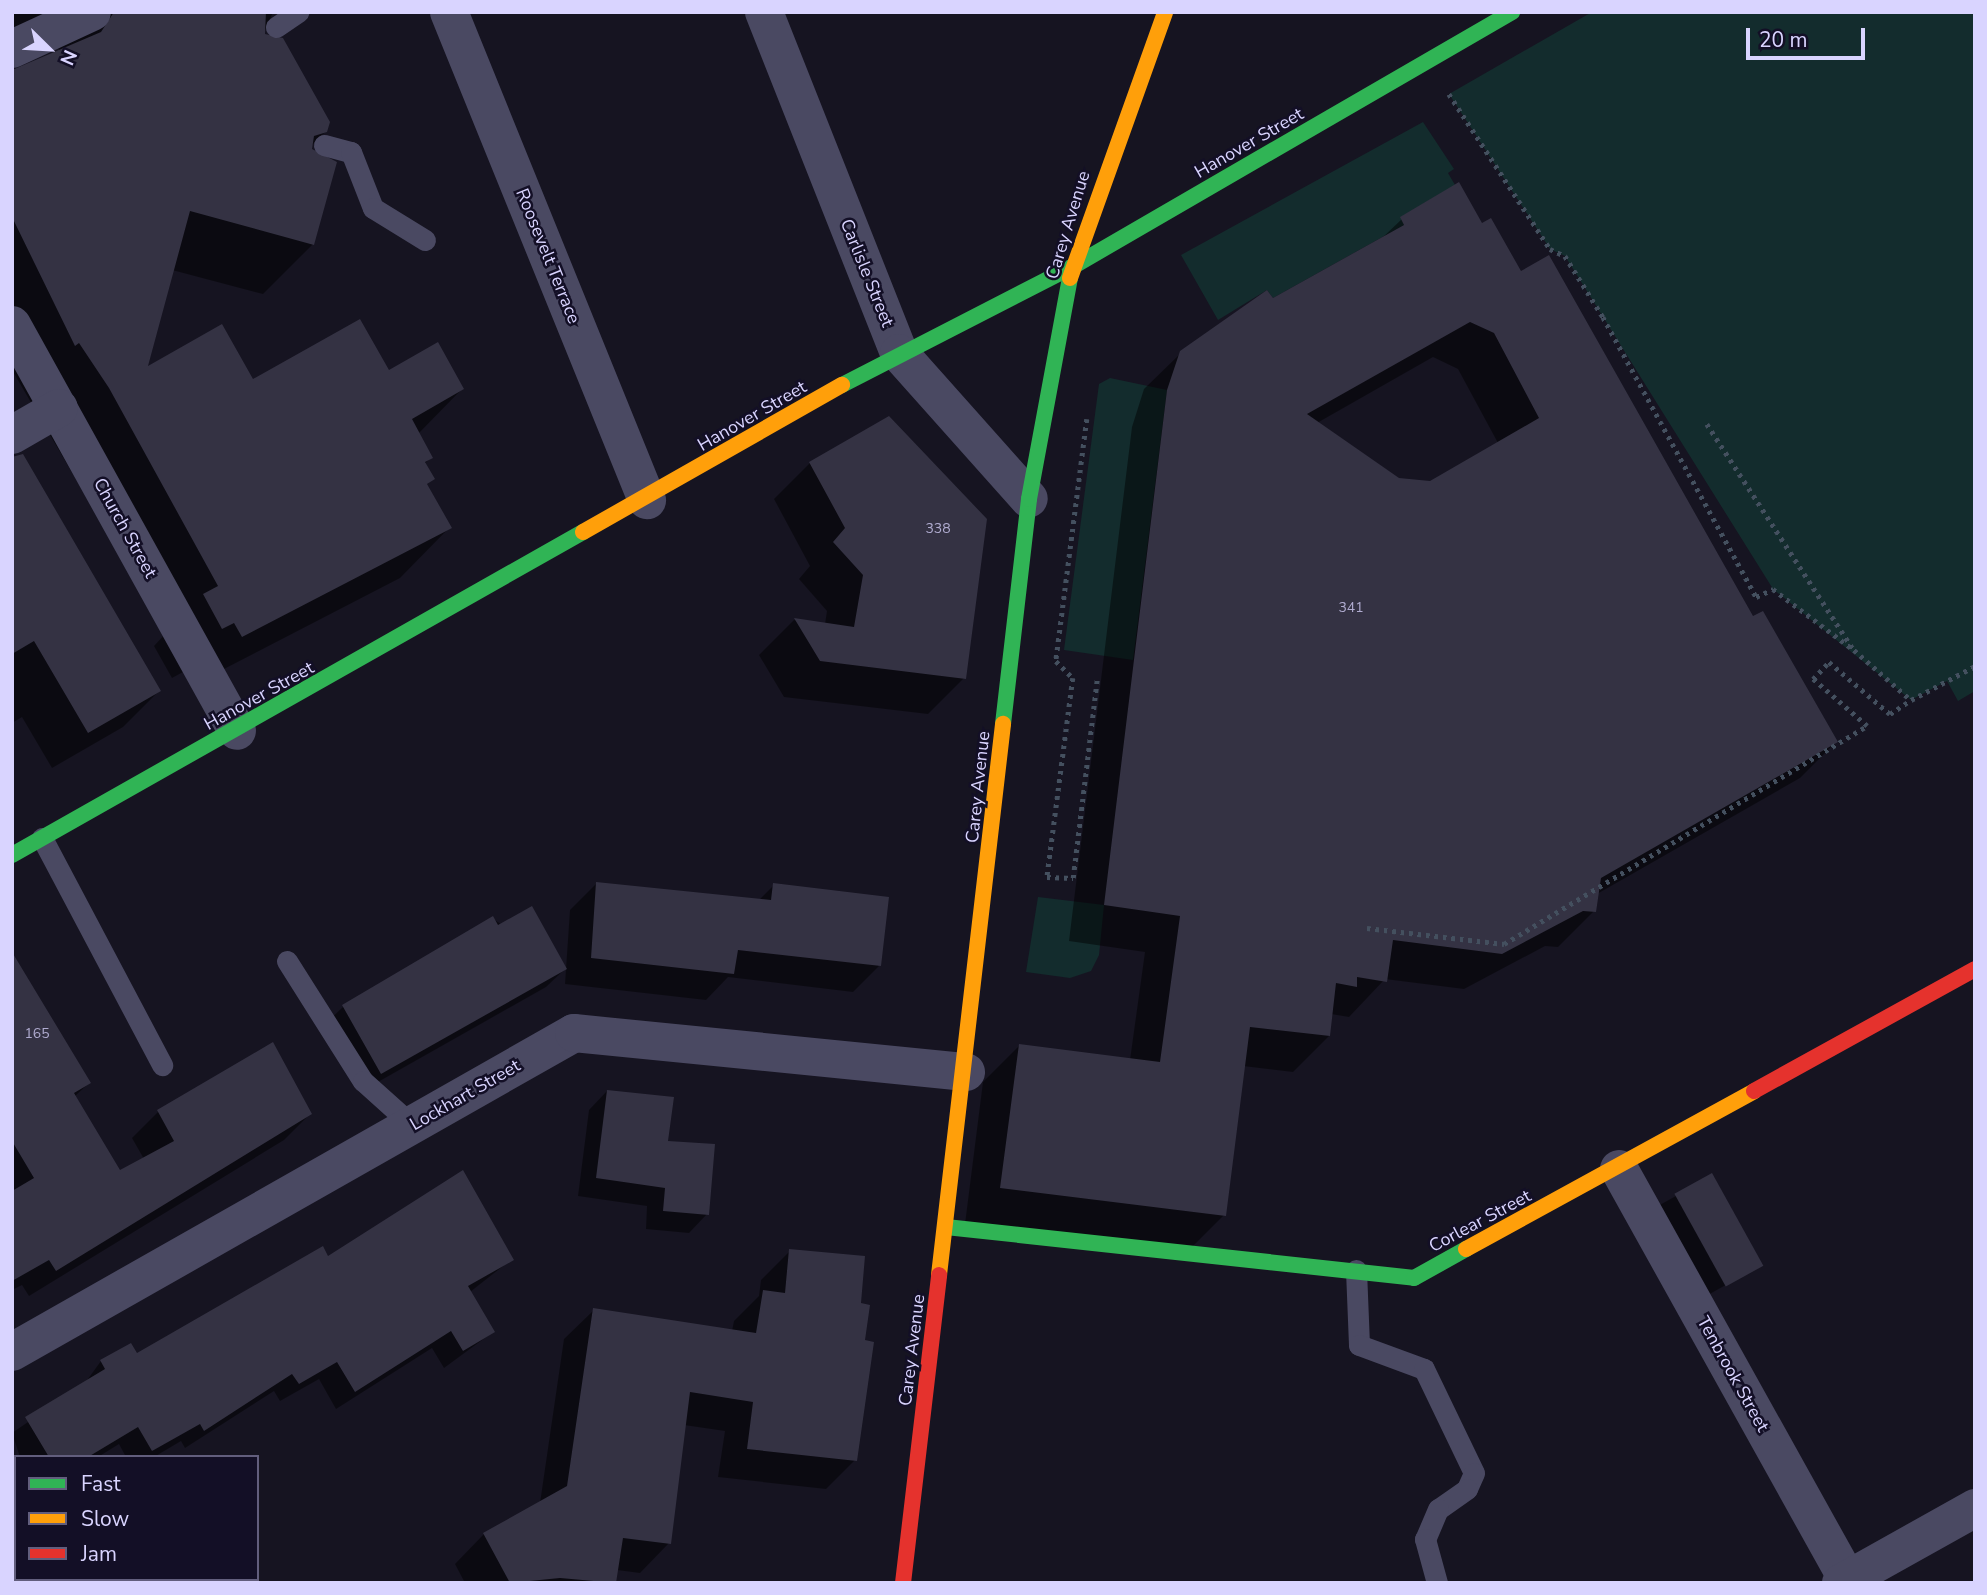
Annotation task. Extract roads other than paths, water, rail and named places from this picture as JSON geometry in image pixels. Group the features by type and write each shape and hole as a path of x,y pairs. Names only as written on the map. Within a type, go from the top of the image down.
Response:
{"street":[{"path":"12,49 92,12"},
{"name":"Roosevelt Terrace","path":"449,12 647,499"},
{"name":"Carlisle Street","path":"764,12 899,353 1029,499"},
{"name":"Carey Avenue","path":"903,1583 966,1072 1029,499 1072,267 1165,12"},
{"name":"Hanover Street","path":"12,855 647,499 899,353 1072,267 1513,12"},
{"name":"Church Street","path":"12,325 237,731"},
{"path":"12,435 59,408"},
{"name":"Corlear Street","path":"946,1227 1414,1278 1619,1169 1975,968"},
{"name":"Lockhart Street","path":"12,1352 575,1033 966,1072"},
{"name":"Tenbrook Street","path":"1619,1169 1846,1582"},
{"path":"1846,1582 1975,1508"}],"lane":[{"path":"276,27 298,12"},
{"path":"324,145 351,152 373,208 425,240"},
{"path":"42,838 162,1065"},
{"path":"287,961 363,1081 412,1125"},
{"path":"1356,1270 1359,1345 1424,1369 1474,1473 1468,1489 1438,1509 1425,1539 1437,1583"}]}
